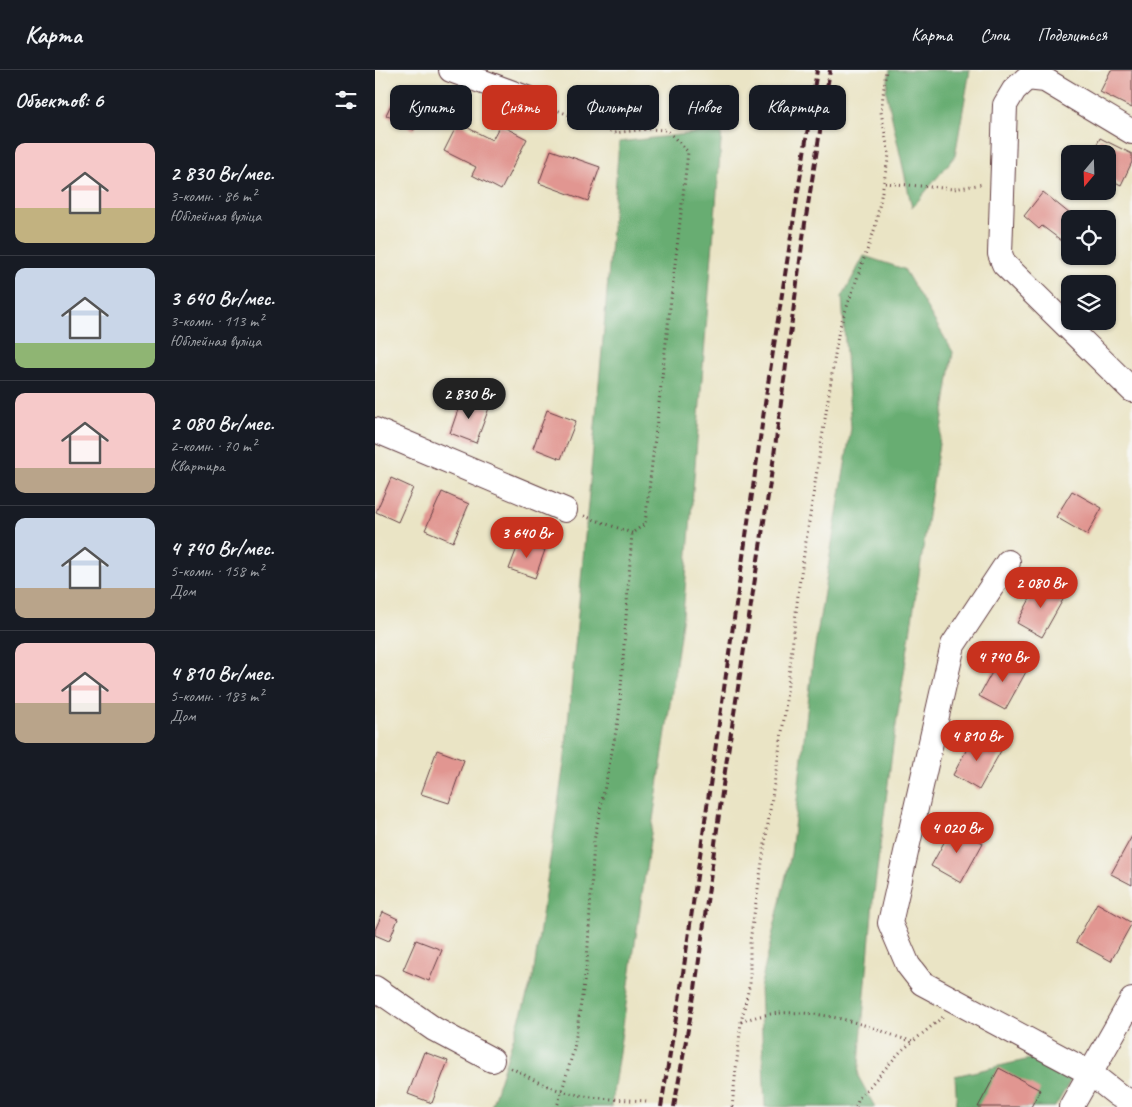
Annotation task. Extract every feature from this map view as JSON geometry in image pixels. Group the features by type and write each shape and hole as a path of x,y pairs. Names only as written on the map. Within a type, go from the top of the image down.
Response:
{"street":[{"path":"451,70 491,85"},
{"path":"1132,132 1045,80 1027,78 1014,90 1005,105 999,254 1004,264 1132,390"},
{"path":"375,430 565,510"},
{"path":"1008,562 953,645 890,923 908,966 922,983 1090,1073 1118,1095 1132,1103"},
{"path":"375,988 434,1029 492,1060"},
{"path":"1071,1107 1132,1000"}],"path":[{"path":"732,1107 741,1022 750,982 750,941 784,719 799,586 839,329 875,228 885,183 889,155 881,112 886,70"},
{"path":"557,110 614,133 647,129 667,130 688,152 645,524 632,533"},
{"path":"885,183 954,189 1002,179"},
{"path":"565,510 632,533"},
{"path":"557,1107 574,1049 587,963 594,841 619,716 632,533"},
{"path":"857,1107 859,1098 901,1051 959,1002"},
{"path":"741,1022 751,1018 776,1014 816,1013 914,1041"},
{"path":"492,1060 549,1087 598,1099 647,1101"}],"green space":[{"path":"890,70 970,70 955,156 912,208 886,91"},
{"path":"722,130 683,615 611,1107 491,1107 533,977 565,756 619,142"},
{"path":"864,256 904,269 953,352 893,745 873,901 858,1076 875,1107 765,1107 760,988 791,854 813,659 851,428 842,297"},
{"path":"1039,1057 1071,1080 1055,1107 957,1107 955,1076"}],"building":[{"path":"1111,70 1132,70 1132,108 1100,92"},
{"path":"390,107 390,117 386,115"},
{"path":"454,130 472,130 492,140 497,130 510,130 527,139 501,190 472,175 476,167 444,151"},
{"path":"1100,138 1114,145 1096,145"},
{"path":"1116,146 1132,154 1132,162 1121,185 1116,182"},
{"path":"551,150 600,167 588,201 539,183"},
{"path":"1043,192 1065,210 1061,210 1061,240 1042,226 1039,229 1024,216"},
{"path":"462,398 489,408 476,443 450,433"},
{"path":"547,410 576,421 561,459 533,448"},
{"path":"391,478 413,488 398,522 376,512"},
{"path":"1072,491 1102,508 1087,535 1056,517"},
{"path":"442,492 469,504 453,542 425,530"},
{"path":"520,540 545,550 535,578 509,569"},
{"path":"1039,582 1065,596 1042,637 1017,623"},
{"path":"1001,656 1027,670 1005,710 979,696"},
{"path":"975,734 1002,749 979,790 953,775"},
{"path":"437,750 464,760 449,803 421,794"},
{"path":"953,826 983,843 961,883 931,866"},
{"path":"1132,836 1132,885 1111,874"},
{"path":"1097,903 1132,923 1111,961 1076,942"},
{"path":"383,912 398,919 389,941 375,935 375,930"},
{"path":"416,940 442,950 429,981 403,970"},
{"path":"424,1052 448,1061 432,1103 408,1094"},
{"path":"999,1068 1040,1090 1031,1107 978,1107"}],"railway":[{"path":"661,1107 680,994 767,390 817,70"},
{"path":"674,1107 694,996 725,771 772,470 805,223 830,70"}]}
